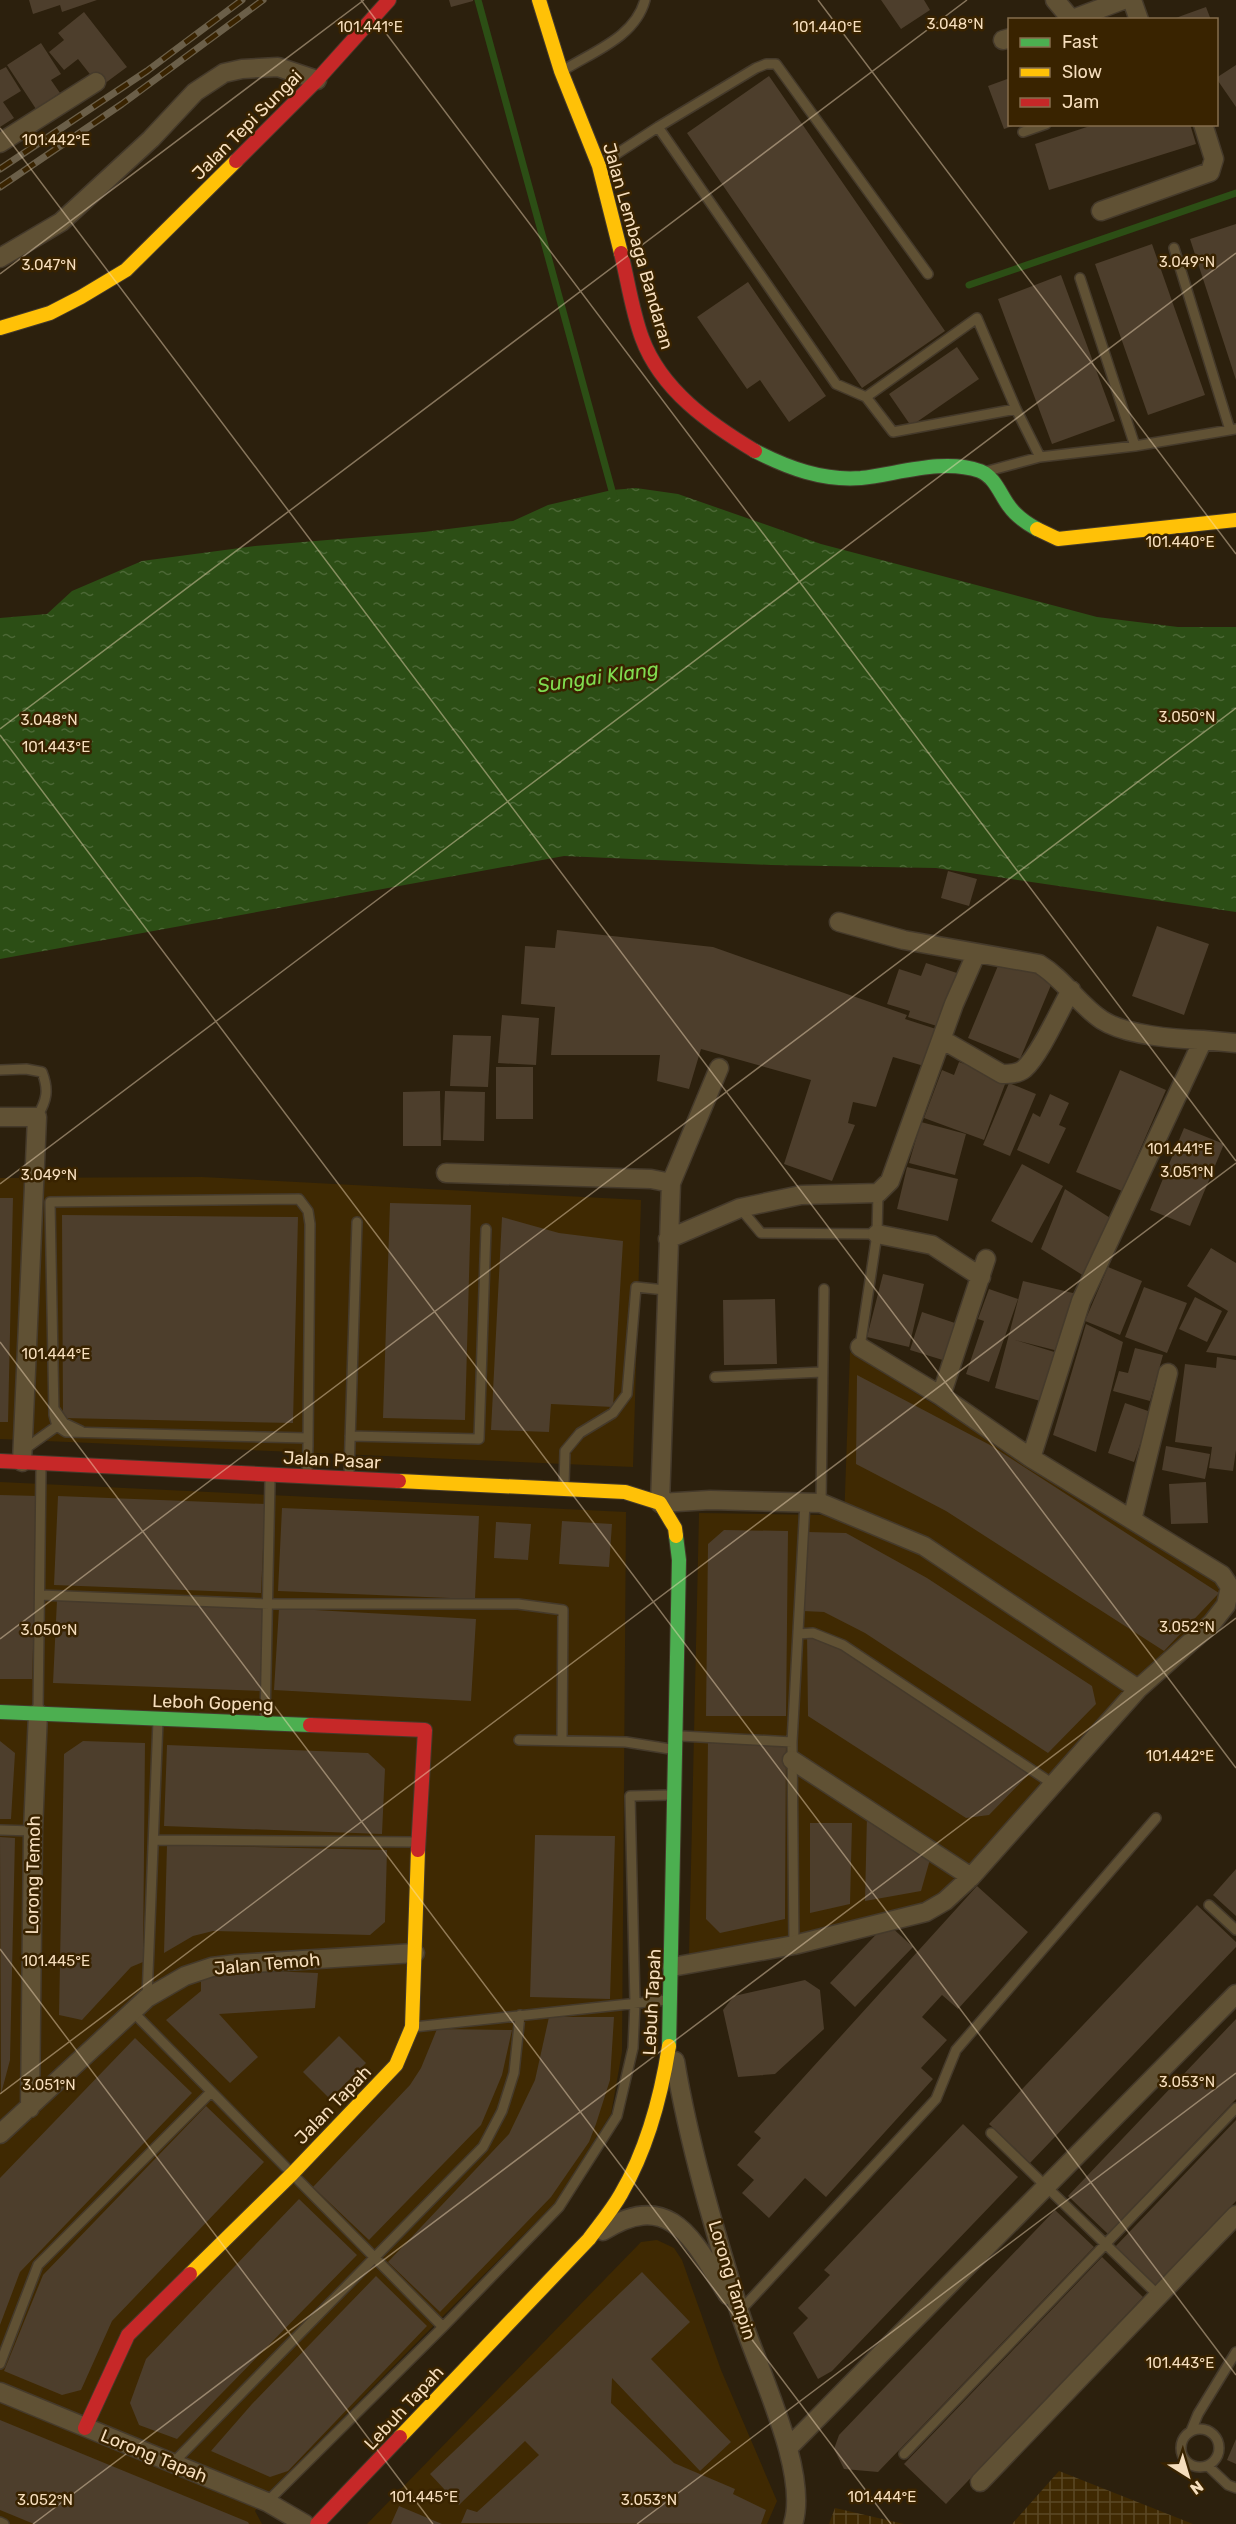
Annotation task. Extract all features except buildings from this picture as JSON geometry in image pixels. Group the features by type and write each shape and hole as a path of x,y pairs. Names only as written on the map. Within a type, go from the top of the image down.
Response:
{"main road":[{"name":"Jalan Tepi Sungai","path":"0,328 12,326 59,308 91,293 126,270 317,80 389,0"},
{"name":"Jalan Lembaga Bandaran","path":"539,0 561,71 599,165 642,338 654,365 670,385 716,426 773,460 814,475 858,478 902,470 966,469 983,472"},
{"path":"983,472 995,483 1007,505 1033,530 1058,539 1236,520"},
{"name":"Jalan Pasar","path":"0,1461 22,1457 41,1463 626,1492 660,1503"},
{"name":"Lebuh Tapah","path":"317,2524 589,2239 621,2196 638,2164 665,2076 671,2033 679,1560 675,1528 660,1503"},
{"name":"Leboh Gopeng","path":"0,1712 425,1730"},
{"name":"Jalan Tapah","path":"86,2428 128,2334 292,2174 396,2065 412,2027 418,1842 425,1730"}],"street":[{"path":"1054,0 1070,18"},
{"path":"1074,18 1123,0"},
{"path":"1132,0 1138,18"},
{"path":"0,258 61,222 151,139 195,92 224,73 242,69 278,67 317,80"},
{"path":"0,143 96,82"},
{"path":"1101,211 1210,172 1214,159 1204,126"},
{"path":"839,922 904,940 1039,964 1053,972 1103,1021 1138,1032 1178,1039 1236,1043"},
{"path":"668,1239 740,1209 801,1195 878,1193 890,1181 943,1040 954,1004 976,954"},
{"path":"943,1040 1002,1074 1023,1070 1033,1058 1071,990"},
{"path":"1031,1458 1081,1301 1203,1040"},
{"path":"719,1068 671,1183 665,1290 660,1503 710,1500 813,1503 924,1546 1138,1689"},
{"path":"0,1118 38,1117 22,1457"},
{"path":"446,1173 627,1178 671,1183"},
{"path":"877,1234 932,1245 983,1268 941,1396"},
{"path":"672,1967 794,1945 926,1912 945,1901 971,1877 1138,1689 1212,1623 1226,1605 1233,1586 1222,1575 1031,1458 941,1396 860,1347"},
{"path":"1132,1520 1168,1373"},
{"name":"Lorong Temoh","path":"30,2108 33,1831 38,1713"},
{"path":"792,1751 971,1877"},
{"name":"Jalan Temoh","path":"0,2133 30,2108 147,1998 185,1976 212,1967 236,1964 415,1953"},
{"path":"788,2448 1236,1994"},
{"name":"Lorong Tampin","path":"671,2033 685,2119 739,2312 788,2448 797,2486 793,2524"},
{"path":"589,2239 633,2216 649,2214 677,2224 694,2242 739,2312"},
{"path":"980,2482 1236,2215"},
{"name":"Lorong Tapah","path":"0,2392 267,2502 305,2524"}],"lane":[{"path":"561,71 627,32 641,14 645,0"},
{"path":"599,165 756,68 765,64 776,64 928,274"},
{"path":"1023,132 1040,126"},
{"path":"658,127 836,384 866,396 893,432 1016,409"},
{"path":"983,472 1040,458 1135,446 1233,429 1173,248"},
{"path":"1080,278 1135,446"},
{"path":"866,396 977,318 1040,458"},
{"path":"0,1070 26,1069 42,1072 47,1086 46,1100 38,1117"},
{"path":"860,1347 877,1234 878,1193"},
{"path":"307,1476 308,1438 310,1224 308,1210 299,1199 50,1202 53,1408 57,1426 66,1432 308,1438"},
{"path":"740,1209 761,1233 877,1234"},
{"path":"349,1478 357,1222"},
{"path":"350,1436 479,1439 486,1229"},
{"path":"564,1489 565,1451 580,1433 613,1413 627,1394 636,1287 665,1290"},
{"path":"794,1945 792,1751 798,1634 813,1503 822,1372 824,1289"},
{"path":"715,1377 822,1372"},
{"path":"53,1408 64,1422 83,1432"},
{"path":"22,1457 57,1426"},
{"path":"38,1713 41,1463"},
{"path":"265,1723 270,1474"},
{"path":"40,1595 269,1604 518,1604 563,1610 562,1741"},
{"path":"798,1634 813,1633 843,1645 1053,1784"},
{"path":"147,1998 158,1718"},
{"path":"519,1740 676,1742 792,1751"},
{"path":"267,2502 443,2327 559,2207 617,2116 633,2048 635,2003 630,1796 675,1795"},
{"path":"739,2312 936,2099 956,2050 1156,1818"},
{"path":"0,1830 33,1831"},
{"path":"154,1840 418,1842"},
{"path":"1209,1905 1236,1930"},
{"path":"412,2027 671,2000"},
{"path":"132,2011 443,2327"},
{"path":"173,2463 483,2147 502,2111 514,2073 520,2015"},
{"path":"0,2364 38,2265 211,2092"},
{"path":"904,2454 1236,2108"},
{"path":"991,2133 1159,2296"},
{"path":"1236,2352 1198,2414 1191,2431 1181,2442 1182,2457 1193,2466 1208,2466 1228,2485 1236,2488"},
{"path":"1191,2431 1206,2430 1217,2439 1218,2455 1208,2466"}],"shaded area":[{"path":"202,1177 641,1200 633,1467 0,1439 0,1178"},
{"path":"850,1352 1217,1581 1223,1588 1219,1601 1206,1618 1123,1693 956,1880 937,1896 923,1905 787,1939 689,1955 699,1513 822,1515 844,1522"},
{"path":"0,1482 626,1512 622,2052 611,2114 555,2203 268,2493 255,2511 262,2524 0,2524"},
{"path":"657,2240 674,2248 682,2260 721,2370 777,2501 767,2524 367,2524 641,2242"},
{"path":"1059,2471 1193,2524 1012,2524"},
{"path":"835,2508 904,2524 829,2524"}],"water":[{"name":"Sungai Klang","path":"636,488 678,494 821,544 1097,617 1178,627 1236,627 1236,912 936,868 771,865 564,856 0,959 0,618 47,614 72,591 142,561 255,546 424,532 513,521 548,505 612,490"}],"waterway":[{"path":"478,0 614,498"},
{"path":"969,285 1236,193"}],"railway":[{"path":"0,169 147,71 242,0"},
{"path":"0,187 122,104 263,0"}],"traffic: fast":[{"path":"755,451 793,468 833,477 861,478 936,466 966,467 985,474 1015,513 1037,529"},
{"path":"669,2046 679,1560 676,1536"},
{"path":"0,1712 310,1725"}],"traffic: slow":[{"path":"539,0 561,71 599,166 621,253"},
{"path":"0,328 50,313 126,270 236,161"},
{"path":"1037,529 1058,539 1236,520"},
{"path":"399,1481 625,1492 660,1503 675,1528 676,1536"},
{"path":"190,2274 292,2174 396,2065 412,2027 418,1850"},
{"path":"400,2437 589,2239 614,2206 646,2141 662,2084 669,2046"}],"traffic: jam":[{"path":"236,161 317,80 389,0"},
{"path":"621,253 642,338 661,374 704,417 755,451"},
{"path":"0,1461 399,1481"},
{"path":"310,1725 425,1730 418,1850"},
{"path":"85,2428 128,2335 190,2274"},
{"path":"317,2524 400,2437"}]}
